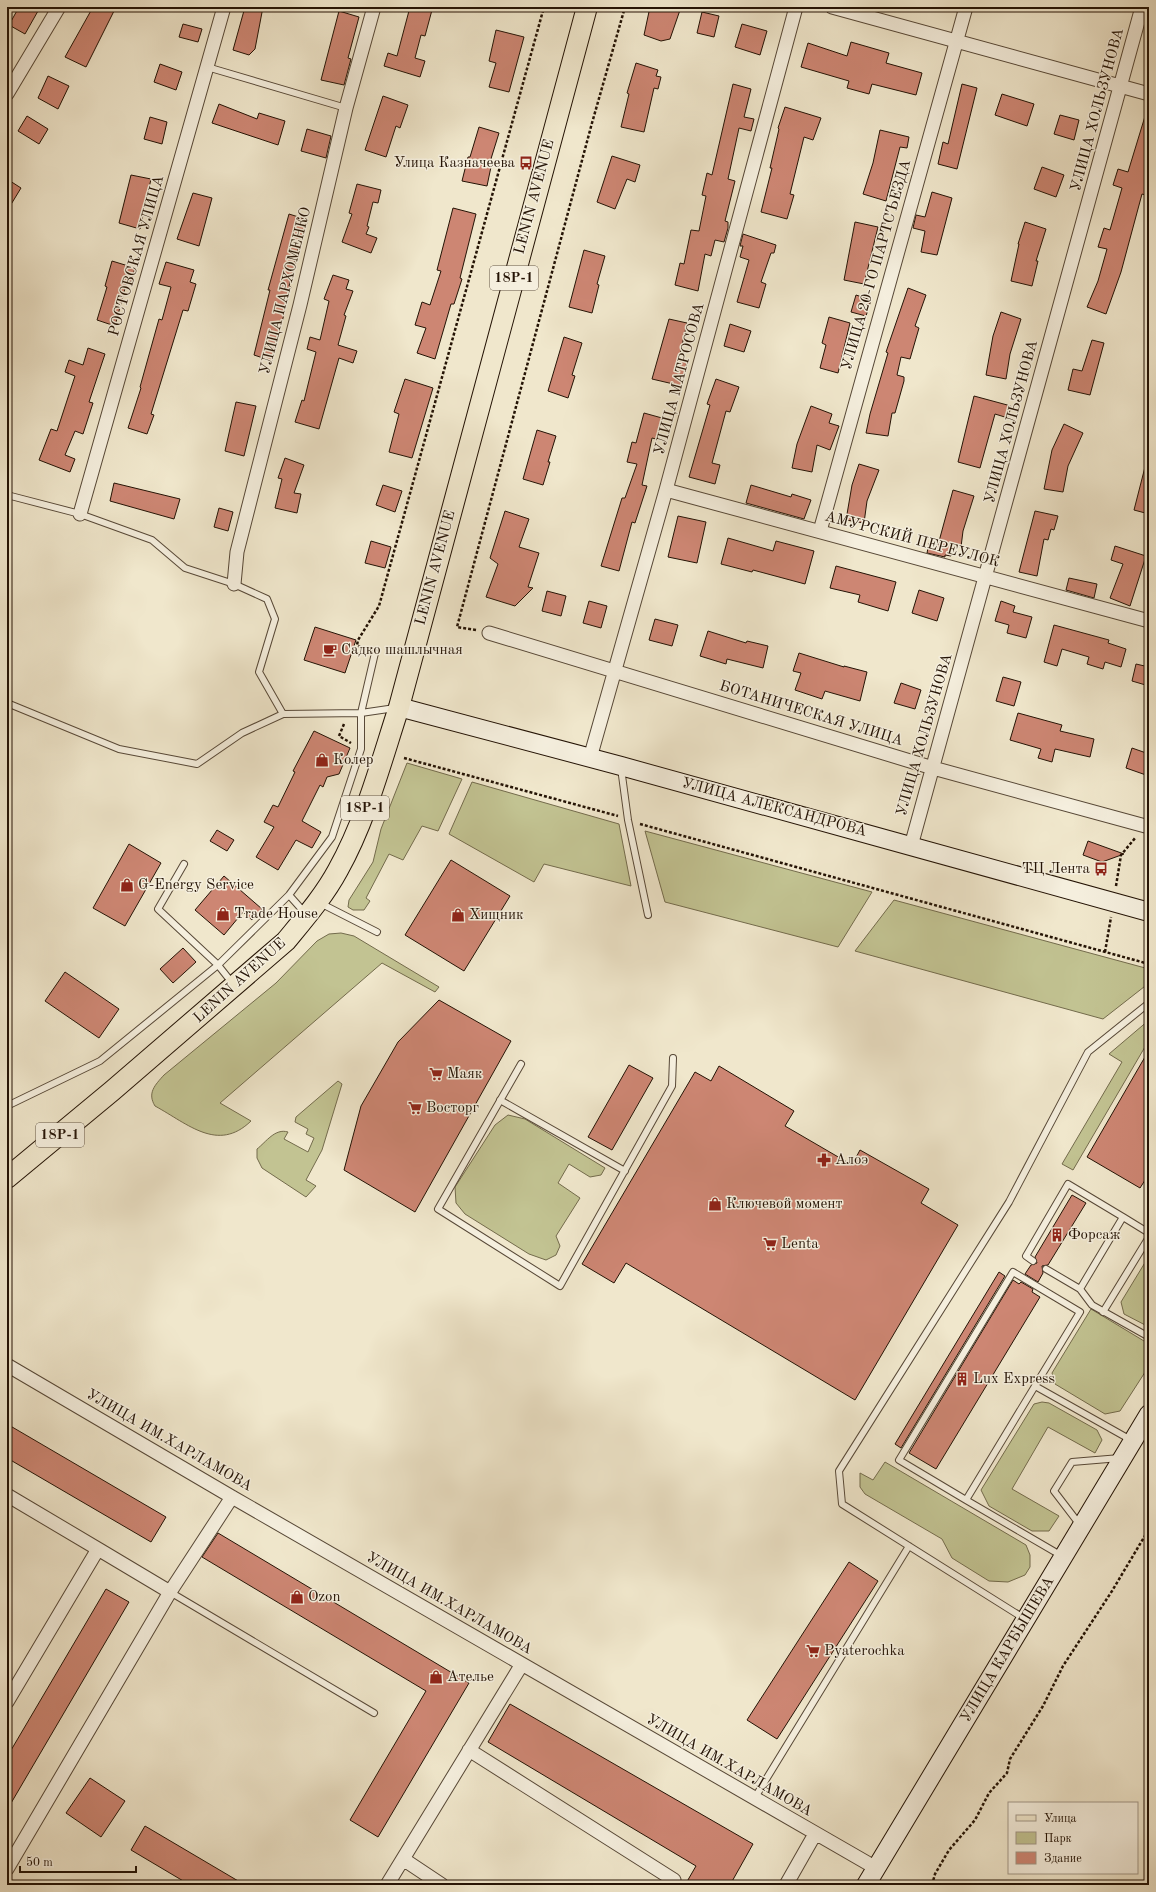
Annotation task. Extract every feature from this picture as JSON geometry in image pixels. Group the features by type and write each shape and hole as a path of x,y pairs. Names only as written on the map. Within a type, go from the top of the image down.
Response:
{"main road":[{"name":"LENIN AVENUE","path":"7,1178 235,987 286,942 338,871 356,832 399,708 587,7"},
{"name":"УЛИЦА АЛЕКСАНДРОВА","path":"399,708 620,766 1149,912"},
{"name":"УЛИЦА КАРБЫШЕВА","path":"866,1885 1082,1528 1149,1414"}],"street":[{"path":"7,94 59,7"},
{"name":"РОСТОВСКАЯ УЛИЦА","path":"80,514 224,7"},
{"name":"УЛИЦА ПАРХОМЕНКО","path":"234,584 237,552 300,305 346,108 374,7"},
{"name":"УЛИЦА МАТРОСОВА","path":"590,758 666,490 796,7"},
{"path":"832,7 1149,94"},
{"name":"УЛИЦА 20-ГО ПАРТСЪЕЗДА","path":"820,531 966,7"},
{"name":"УЛИЦА ХОЛЬЗУНОВА","path":"911,846 1142,7"},
{"name":"АМУРСКИЙ ПЕРЕУЛОК","path":"666,490 1149,621"},
{"name":"БОТАНИЧЕСКАЯ УЛИЦА","path":"489,633 933,768 1149,827"},
{"name":"УЛИЦА ИМ.ХАРЛАМОВА","path":"7,1365 814,1834 876,1868"},
{"path":"7,1495 170,1592"},
{"path":"7,1869 170,1592 232,1497"},
{"path":"7,1702 98,1549"},
{"path":"387,1885 522,1664"},
{"path":"469,1750 674,1880 671,1885"},
{"path":"786,1885 814,1834"},
{"path":"403,1859 442,1885"}],"lane":[{"path":"207,67 346,108"},
{"path":"7,495 80,514 152,540 185,568 234,584 267,599 275,619 259,672 283,714"},
{"path":"7,1106 100,1061 218,965 289,895 332,837 361,750 361,713 375,653"},
{"path":"7,703 20,710 119,749 196,764 242,733 283,714 361,713 399,708"},
{"path":"620,766 628,820 648,915"},
{"path":"184,864 158,909 218,965 235,987"},
{"path":"289,895 312,908 377,932"},
{"path":"1026,1620 842,1504 839,1470 1008,1202 1088,1052 1149,1003"},
{"path":"521,1064 438,1209 560,1286 672,1086 673,1058"},
{"path":"500,1100 625,1170"},
{"path":"1033,1260 1026,1256 1068,1184 1149,1233"},
{"path":"1080,1289 1123,1217"},
{"path":"1103,1312 1149,1237"},
{"path":"1046,1269 1080,1289 1092,1305 1149,1337"},
{"path":"966,1500 1080,1312 1013,1272 899,1460 966,1500 1064,1557"},
{"path":"1035,1386 1133,1441"},
{"path":"1082,1528 1054,1491 1072,1462 1123,1458"},
{"path":"754,1799 909,1546"},
{"path":"170,1592 374,1713"}],"path":[{"path":"363,658 365,650 357,645 358,640 379,606 544,7"},
{"path":"489,633 457,627 592,123 625,7"},
{"path":"348,713 339,736 361,750"},
{"path":"404,758 620,817"},
{"path":"640,824 1149,964"},
{"path":"932,1885 935,1874 949,1850 975,1820 989,1793 1007,1773 1010,1759 1042,1706 1063,1666 1149,1529"}],"green space":[{"path":"407,763 462,779 438,831 422,826 403,860 389,854 366,898 370,901 364,910 353,910 348,907 349,900 373,862 381,829"},
{"path":"472,782 619,824 631,886 544,864 534,882 449,834"},
{"path":"645,831 872,892 838,947 665,902"},
{"path":"894,900 1149,969 1149,983 1103,1019 855,951"},
{"path":"341,933 354,936 439,987 435,992 382,963 220,1103 251,1121 239,1130 227,1135 215,1135 203,1132 191,1127 155,1106 152,1097 153,1089 164,1075 276,983 317,941 329,934"},
{"path":"1149,1020 1149,1040 1073,1170 1062,1164 1122,1062 1109,1054"},
{"path":"338,1081 342,1084 322,1150 306,1180 316,1186 306,1197 262,1168 257,1158 257,1149 267,1139 283,1131 288,1132 284,1139 308,1152 314,1138 306,1134 308,1129 295,1122 296,1117"},
{"path":"508,1115 525,1119 605,1168 601,1175 590,1177 569,1164 558,1183 580,1198 556,1236 560,1246 556,1255 546,1260 529,1254 465,1214 456,1203 455,1187 495,1125"},
{"path":"1149,1256 1149,1327 1124,1314 1121,1302"},
{"path":"1091,1309 1149,1344 1149,1366 1120,1411 1105,1414 1055,1384 1052,1373"},
{"path":"1042,1402 1049,1403 1097,1430 1102,1440 1095,1453 1048,1427 1012,1489 1059,1516 1049,1531 1032,1531 989,1506 981,1490 1034,1404"},
{"path":"885,1462 1026,1545 1030,1555 1030,1567 1025,1575 1008,1582 989,1581 952,1558 942,1539 865,1494 860,1487 860,1473 873,1480"}],"building":[{"path":"19,7 31,7 38,11 25,34 9,25"},
{"path":"93,7 107,7 114,11 86,67 65,57"},
{"path":"245,7 263,7 255,49 249,55 233,50"},
{"path":"410,7 421,7 432,10 425,36 421,35 415,58 425,61 420,77 384,66 388,53 397,56"},
{"path":"650,7 671,7 680,10 670,39 661,41 644,35"},
{"path":"339,11 359,17 348,58 351,59 344,85 321,80"},
{"path":"702,12 719,16 714,37 697,33"},
{"path":"183,24 202,29 198,42 179,37"},
{"path":"742,24 767,31 760,55 735,47"},
{"path":"496,30 524,37 509,92 489,87 496,63 489,61"},
{"path":"851,42 889,53 886,63 922,73 916,95 872,84 869,94 847,88 849,81 801,67 808,43 847,56"},
{"path":"636,63 658,70 656,76 661,77 658,89 654,88 644,132 621,127 629,94 627,93"},
{"path":"160,64 182,72 176,90 154,82"},
{"path":"48,76 69,86 58,109 38,98"},
{"path":"733,84 751,89 744,117 754,119 751,131 739,128 728,179 735,181 725,221 728,222 728,228 724,242 715,240 711,256 705,254 698,291 675,285 680,263 684,264 691,230 699,231 706,196 702,195 707,173 712,175"},
{"path":"962,84 977,88 957,169 938,164 943,142 948,144"},
{"path":"1002,94 1034,104 1027,126 995,115"},
{"path":"383,96 408,105 400,128 396,126 386,157 365,150"},
{"path":"219,104 257,119 259,113 285,121 278,145 212,123"},
{"path":"785,107 821,118 813,140 804,137 790,194 794,195 787,219 761,212 772,168 770,168 778,128"},
{"path":"1146,113 1149,114 1149,196 1142,194 1121,272 1106,314 1087,307 1098,281 1107,249 1098,247 1104,228 1110,230 1122,188 1113,185 1118,169 1128,172"},
{"path":"1060,115 1079,120 1074,140 1054,134"},
{"path":"27,116 48,129 39,144 18,131"},
{"path":"150,117 167,122 162,144 144,139"},
{"path":"479,127 499,133 490,162 492,162 487,186 462,181 468,157 470,157"},
{"path":"307,129 331,136 326,158 301,151"},
{"path":"880,130 909,137 907,148 900,147 886,201 863,194 873,163"},
{"path":"612,156 640,165 635,182 627,179 615,209 597,202"},
{"path":"1042,167 1064,175 1056,197 1034,189"},
{"path":"131,175 151,179 140,229 119,223"},
{"path":"7,179 21,188 7,211"},
{"path":"357,184 381,190 378,203 373,202 367,226 369,227 366,234 377,238 371,253 342,242 352,214 349,213"},
{"path":"932,192 952,198 937,255 921,252 925,231 913,228 916,215 925,217"},
{"path":"193,193 212,198 199,246 177,239"},
{"path":"453,208 476,214 460,278 462,279 454,304 451,304 435,359 417,353 426,328 415,325 422,302 430,305 441,271 437,270"},
{"path":"289,214 308,220 294,261 296,262 289,286 291,287 272,361 254,355 270,290 268,290"},
{"path":"855,222 878,227 864,284 844,280"},
{"path":"1025,222 1046,229 1036,261 1038,261 1032,286 1011,281 1018,244"},
{"path":"743,234 776,245 774,253 771,253 761,282 766,284 759,308 737,302 749,260 740,257 743,246 740,246"},
{"path":"584,250 605,256 597,284 599,285 592,313 569,307"},
{"path":"112,261 135,268 131,282 127,281 115,326 97,320 107,287 105,286"},
{"path":"166,262 194,270 190,282 196,284 188,311 183,310 151,414 154,415 147,434 128,428 141,388 140,387 159,319 162,320 171,287 159,284"},
{"path":"333,275 349,280 346,289 353,291 344,315 346,316 338,345 357,351 353,363 339,358 319,429 295,422 302,400 304,401 316,352 307,349 310,337 320,340 329,301 324,299"},
{"path":"908,288 926,295 915,326 919,328 910,359 901,357 897,375 904,377 904,381 895,413 892,413 888,436 866,433 888,353 886,352"},
{"path":"856,295 871,300 866,316 851,312"},
{"path":"1001,312 1021,319 1010,354 1006,379 986,375 993,336"},
{"path":"829,317 850,323 838,373 820,368 826,345 822,343"},
{"path":"669,319 687,323 679,359 687,361 682,386 652,379"},
{"path":"730,324 751,331 744,352 724,346"},
{"path":"564,337 582,343 572,375 575,376 568,398 548,391"},
{"path":"1092,340 1104,343 1090,395 1068,390 1073,369 1082,371"},
{"path":"88,348 105,354 89,402 93,403 83,434 75,431 65,455 75,459 70,472 39,460 51,429 57,431 75,376 65,372 69,360 83,365"},
{"path":"405,379 433,388 412,458 389,452 399,414 394,412"},
{"path":"716,379 739,387 730,412 726,411 712,463 720,465 715,484 689,477 710,405 707,404"},
{"path":"974,396 1011,406 1008,418 995,414 980,468 958,462"},
{"path":"236,402 256,406 244,456 225,451"},
{"path":"811,406 832,414 829,423 839,426 830,450 817,445 812,472 792,468 797,444"},
{"path":"644,413 662,418 656,439 652,438 642,485 647,486 635,523 632,522 619,571 601,566 622,498 625,498 637,464 627,462 632,442 636,443"},
{"path":"1064,424 1083,433 1068,466 1063,492 1044,489 1052,450"},
{"path":"537,430 556,436 543,485 523,479"},
{"path":"285,458 304,465 294,493 301,494 297,513 275,508 282,479 278,478"},
{"path":"859,464 879,470 867,501 864,523 846,520 852,485"},
{"path":"1145,467 1149,468 1149,514 1134,510"},
{"path":"114,483 180,499 174,519 110,501"},
{"path":"383,485 402,491 395,512 376,505"},
{"path":"751,485 791,497 792,494 811,500 804,519 746,503"},
{"path":"953,490 974,496 963,531 961,547 953,545 951,556 945,555 945,557 927,553 929,543 938,545"},
{"path":"219,508 233,512 228,531 214,527"},
{"path":"505,511 529,519 519,547 539,553 528,587 533,588 515,606 486,597 498,564 490,558"},
{"path":"1035,511 1058,516 1054,530 1051,529 1048,540 1044,539 1037,576 1019,572"},
{"path":"678,516 706,522 697,563 668,557"},
{"path":"728,538 773,551 776,541 814,551 805,584 753,570 752,572 721,564"},
{"path":"371,541 391,547 385,568 365,563"},
{"path":"1115,546 1146,556 1130,606 1110,598 1123,564 1111,560"},
{"path":"836,566 896,582 888,611 858,602 860,595 830,588"},
{"path":"1069,578 1097,584 1094,598 1066,590"},
{"path":"919,590 944,598 937,621 912,613"},
{"path":"547,591 566,596 561,616 542,611"},
{"path":"589,601 607,606 601,628 583,623"},
{"path":"1001,601 1015,606 1013,612 1032,617 1026,638 1007,633 1009,625 995,621"},
{"path":"655,619 678,625 672,646 649,640"},
{"path":"1054,625 1109,640 1108,643 1126,649 1121,667 1105,662 1103,669 1087,664 1089,657 1062,649 1057,666 1044,662"},
{"name":"Садко шашлычная","path":"315,627 356,640 345,673 304,660"},
{"path":"708,631 746,643 747,641 768,646 763,668 727,659 726,664 700,656"},
{"path":"799,653 844,667 867,672 860,701 825,691 822,699 795,690 801,673 793,671"},
{"path":"1136,664 1149,667 1149,686 1132,681"},
{"path":"1003,677 1021,682 1014,706 996,701"},
{"path":"901,683 921,690 915,709 894,703"},
{"path":"1018,713 1062,725 1060,731 1094,739 1090,757 1055,749 1052,762 1038,758 1041,749 1010,740"},
{"path":"314,731 350,748 339,774 327,777 323,787 320,785 302,821 321,832 312,848 296,840 278,870 256,857 274,827 264,822 273,805 278,807 295,772 293,771"},
{"path":"1132,748 1149,754 1149,766 1146,775 1126,768"},
{"path":"217,830 234,840 227,851 210,841"},
{"path":"1088,841 1124,854 1102,862 1083,855"},
{"name":"G-Energy Service","path":"129,844 161,863 125,926 93,908"},
{"name":"Хищник","path":"451,860 510,896 464,971 405,935"},
{"path":"224,876 262,909 252,920 243,912 224,935 195,910"},
{"path":"183,948 196,962 173,983 160,969"},
{"path":"65,972 119,1009 99,1038 45,1001"},
{"name":"Маяк","path":"439,1000 511,1041 415,1212 344,1170 361,1106 398,1042"},
{"path":"1149,1050 1149,1174 1140,1188 1087,1157"},
{"path":"629,1065 653,1078 612,1150 588,1137"},
{"name":"Lenta","path":"719,1066 794,1111 785,1126 852,1165 860,1150 929,1189 921,1203 958,1225 855,1400 626,1263 614,1283 582,1264 695,1072 711,1081"},
{"name":"Форсаж","path":"1072,1195 1086,1203 1048,1265 1042,1266 1043,1273 1038,1282 1025,1274 1031,1265 1037,1263 1035,1257"},
{"path":"999,1272 1005,1276 901,1448 895,1444"},
{"name":"Lux Express","path":"1013,1280 1019,1284 1021,1282 1033,1289 1032,1292 1040,1297 936,1469 909,1453"},
{"path":"7,1424 166,1517 151,1542 7,1458"},
{"path":"218,1533 469,1683 378,1837 350,1820 426,1691 202,1557"},
{"name":"Pyaterochka","path":"849,1562 878,1581 777,1739 747,1720"},
{"path":"106,1589 129,1602 7,1810 7,1757"},
{"path":"510,1704 753,1844 730,1885 685,1885 696,1866 488,1742"},
{"path":"90,1778 125,1801 101,1837 66,1813"},
{"path":"145,1826 245,1885 190,1885 131,1850"}],"place":[{"name":"Улица Казначеева","path":"526,163"},
{"name":"Садко шашлычная","path":"330,650"},
{"name":"Колер","path":"322,760"},
{"name":"ТЦ Лента","path":"1101,869"},
{"name":"G-Energy Service","path":"127,885"},
{"name":"Trade House","path":"223,914"},
{"name":"Хищник","path":"458,915"},
{"name":"Маяк","path":"436,1074"},
{"name":"Восторг","path":"415,1108"},
{"name":"Алоэ","path":"824,1160"},
{"name":"Ключевой момент","path":"715,1204"},
{"name":"Форсаж","path":"1057,1235"},
{"name":"Lenta","path":"770,1244"},
{"name":"Lux Express","path":"962,1379"},
{"name":"Ozon","path":"297,1597"},
{"name":"Pyaterochka","path":"813,1651"},
{"name":"Ателье","path":"436,1677"}]}
